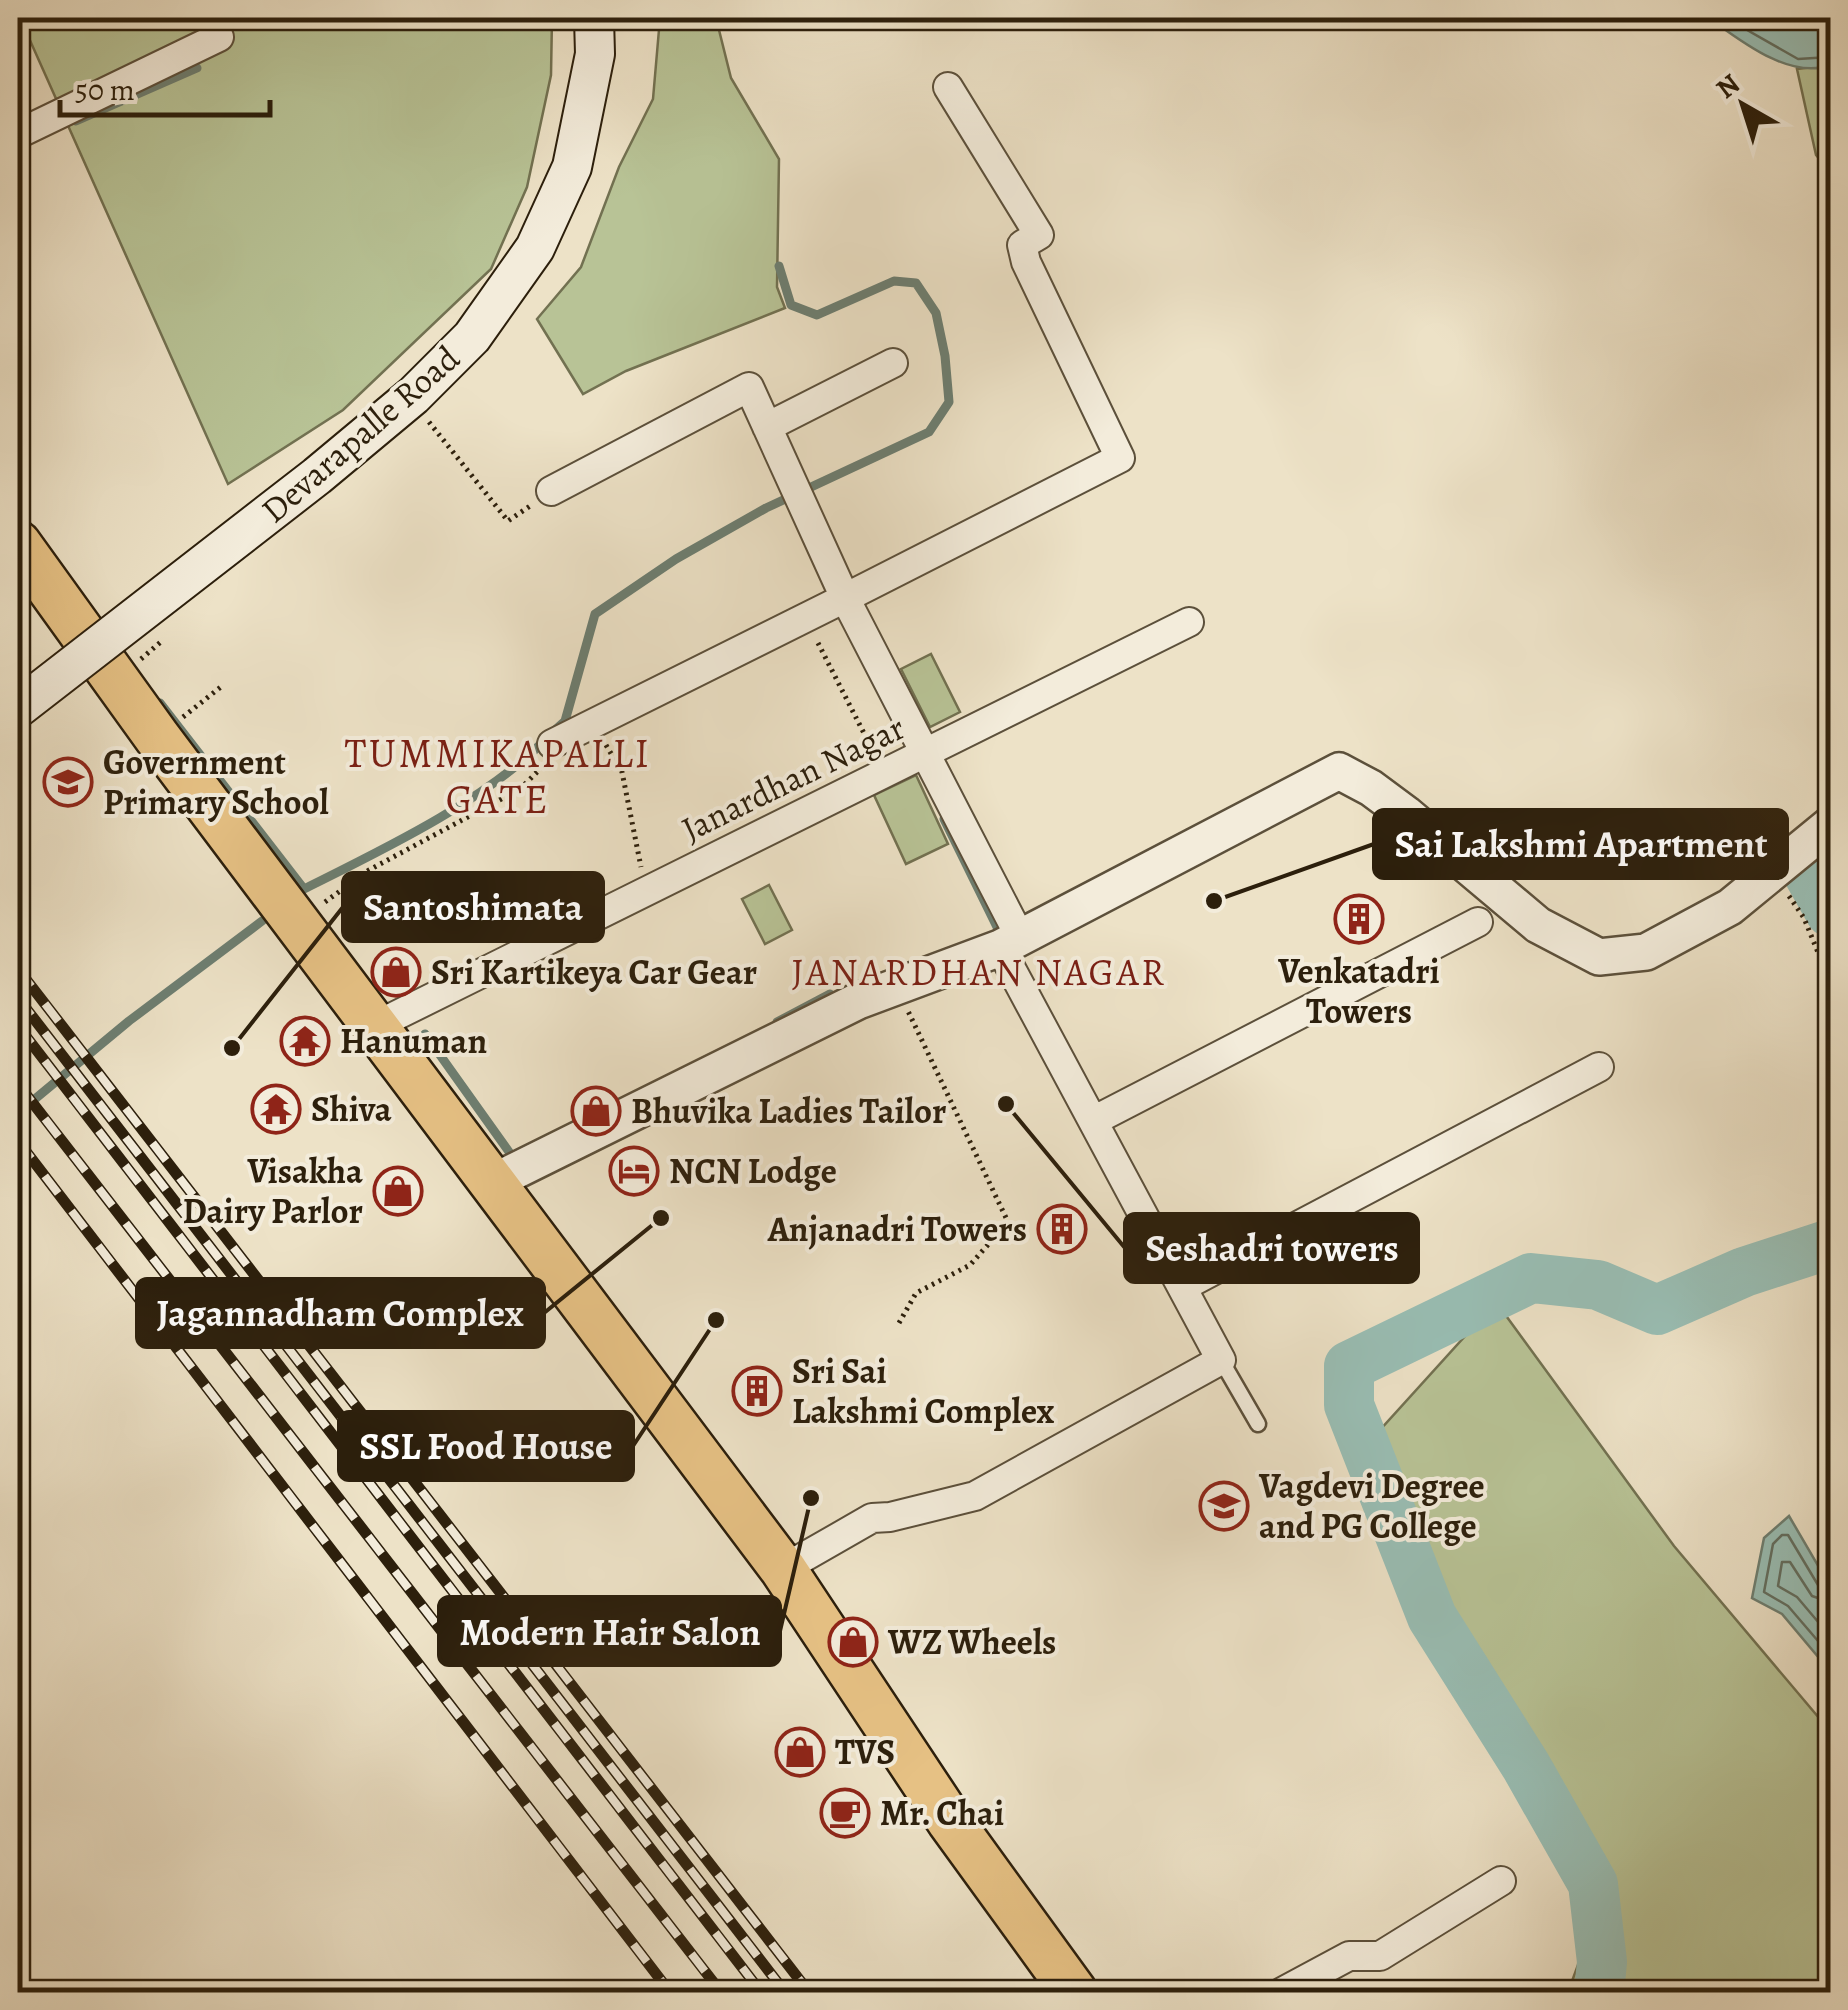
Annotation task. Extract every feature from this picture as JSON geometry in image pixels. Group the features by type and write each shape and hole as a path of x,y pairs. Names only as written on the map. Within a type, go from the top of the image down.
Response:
{"highway":[{"path":"18,544 157,737 783,1569 950,1822 1074,1992"}],"main road":[{"name":"Devarapalle Road","path":"18,708 317,476 412,396 472,337 535,248 572,166 595,54 594,18"}],"street":[{"path":"18,134 219,37"},
{"path":"552,744 1120,458 1026,262 1022,244 1039,235 948,87"},
{"path":"767,427 893,363"},
{"path":"551,491 749,388 845,598 925,754 1093,1121 1222,1360 975,1496 872,1518 783,1569"},
{"name":"Janardhan Nagar","path":"375,1026 1189,622"},
{"path":"493,1182 858,1001 1010,942 1339,771 1406,814 1538,926 1599,958 1646,952 1730,907 1830,825"},
{"path":"1093,1121 1478,922"},
{"path":"1182,1287 1599,1067"},
{"path":"1282,1992 1349,1956 1380,1956 1501,1882"}],"lane":[{"path":"1222,1360 1258,1424"}],"path":[{"path":"428,420 508,521 551,491"},
{"path":"806,618 884,774"},
{"path":"116,681 170,634"},
{"path":"157,737 222,686"},
{"path":"594,724 622,772 640,854 641,881 628,901"},
{"path":"297,923 369,870 520,790 540,769 552,744"},
{"path":"1773,872 1804,918 1830,982"},
{"path":"896,986 1008,1222 970,1265 916,1293 899,1322"}],"green space":[{"path":"20,18 552,18 551,75 527,187 491,269 343,410 228,484"},
{"path":"660,18 716,18 731,78 779,159 777,287 785,308 626,371 583,394 537,319 581,267 619,167 653,99"},
{"path":"1830,65 1830,172 1816,155 1797,69"},
{"path":"931,654 960,712 930,727 901,669"},
{"path":"916,775 948,844 906,864 874,795"},
{"path":"1830,854 1830,947 1789,879"},
{"path":"769,885 792,930 765,944 742,899"},
{"path":"1496,1302 1674,1546 1830,1731 1830,1992 1568,1992 1599,1908 1351,1462"}],"water":[{"path":"1709,18 1830,18 1830,65 1815,68 1783,63"},
{"path":"1789,1516 1830,1586 1830,1671 1782,1614 1752,1598 1764,1538"}],"waterway":[{"path":"76,121 197,68"},
{"path":"555,730 565,721 595,614 676,559 766,508 929,432 949,402 936,313 916,283 894,281 817,315 791,305 779,266"},
{"path":"18,512 31,530"},
{"path":"160,703 304,889 462,804 544,741"},
{"path":"944,819 998,929"},
{"path":"1830,852 1809,875 1830,912"},
{"path":"18,1113 129,1021 262,921"},
{"path":"777,1022 830,994"},
{"path":"425,1034 512,1156 518,1154"},
{"path":"1599,1992 1602,1962 1593,1884 1526,1766 1432,1617 1349,1405 1349,1366 1531,1278 1598,1285 1657,1310 1744,1272 1830,1244"}],"railway":[{"path":"18,969 809,1992"},
{"path":"18,998 785,1992"},
{"path":"18,1026 761,1992"},
{"path":"18,1084 721,1992"},
{"path":"18,1141 670,1992"}],"place":[{"name":"Government Primary School","path":"68,782"},
{"name":"Sai Lakshmi Apartment","path":"1214,901"},
{"name":"Venkatadri Towers","path":"1359,919"},
{"name":"Sri Kartikeya Car Gear","path":"396,972"},
{"name":"Hanuman","path":"305,1041"},
{"name":"Santoshimata","path":"232,1048"},
{"name":"Seshadri towers","path":"1006,1104"},
{"name":"Shiva","path":"276,1109"},
{"name":"Bhuvika Ladies Tailor","path":"596,1111"},
{"name":"NCN Lodge","path":"634,1171"},
{"name":"Visakha Dairy Parlor","path":"398,1191"},
{"name":"Jagannadham Complex","path":"661,1218"},
{"name":"Anjanadri Towers","path":"1062,1229"},
{"name":"SSL Food House","path":"716,1320"},
{"name":"Sri Sai Lakshmi Complex","path":"757,1391"},
{"name":"Modern Hair Salon","path":"811,1498"},
{"name":"Vagdevi Degree and PG College","path":"1224,1506"},
{"name":"WZ Wheels","path":"853,1642"},
{"name":"TVS","path":"800,1752"},
{"name":"Mr. Chai","path":"845,1813"}],"district":[{"name":"TUMMIKAPALLI GATE","path":"498,776"},
{"name":"JANARDHAN NAGAR","path":"979,972"}]}
